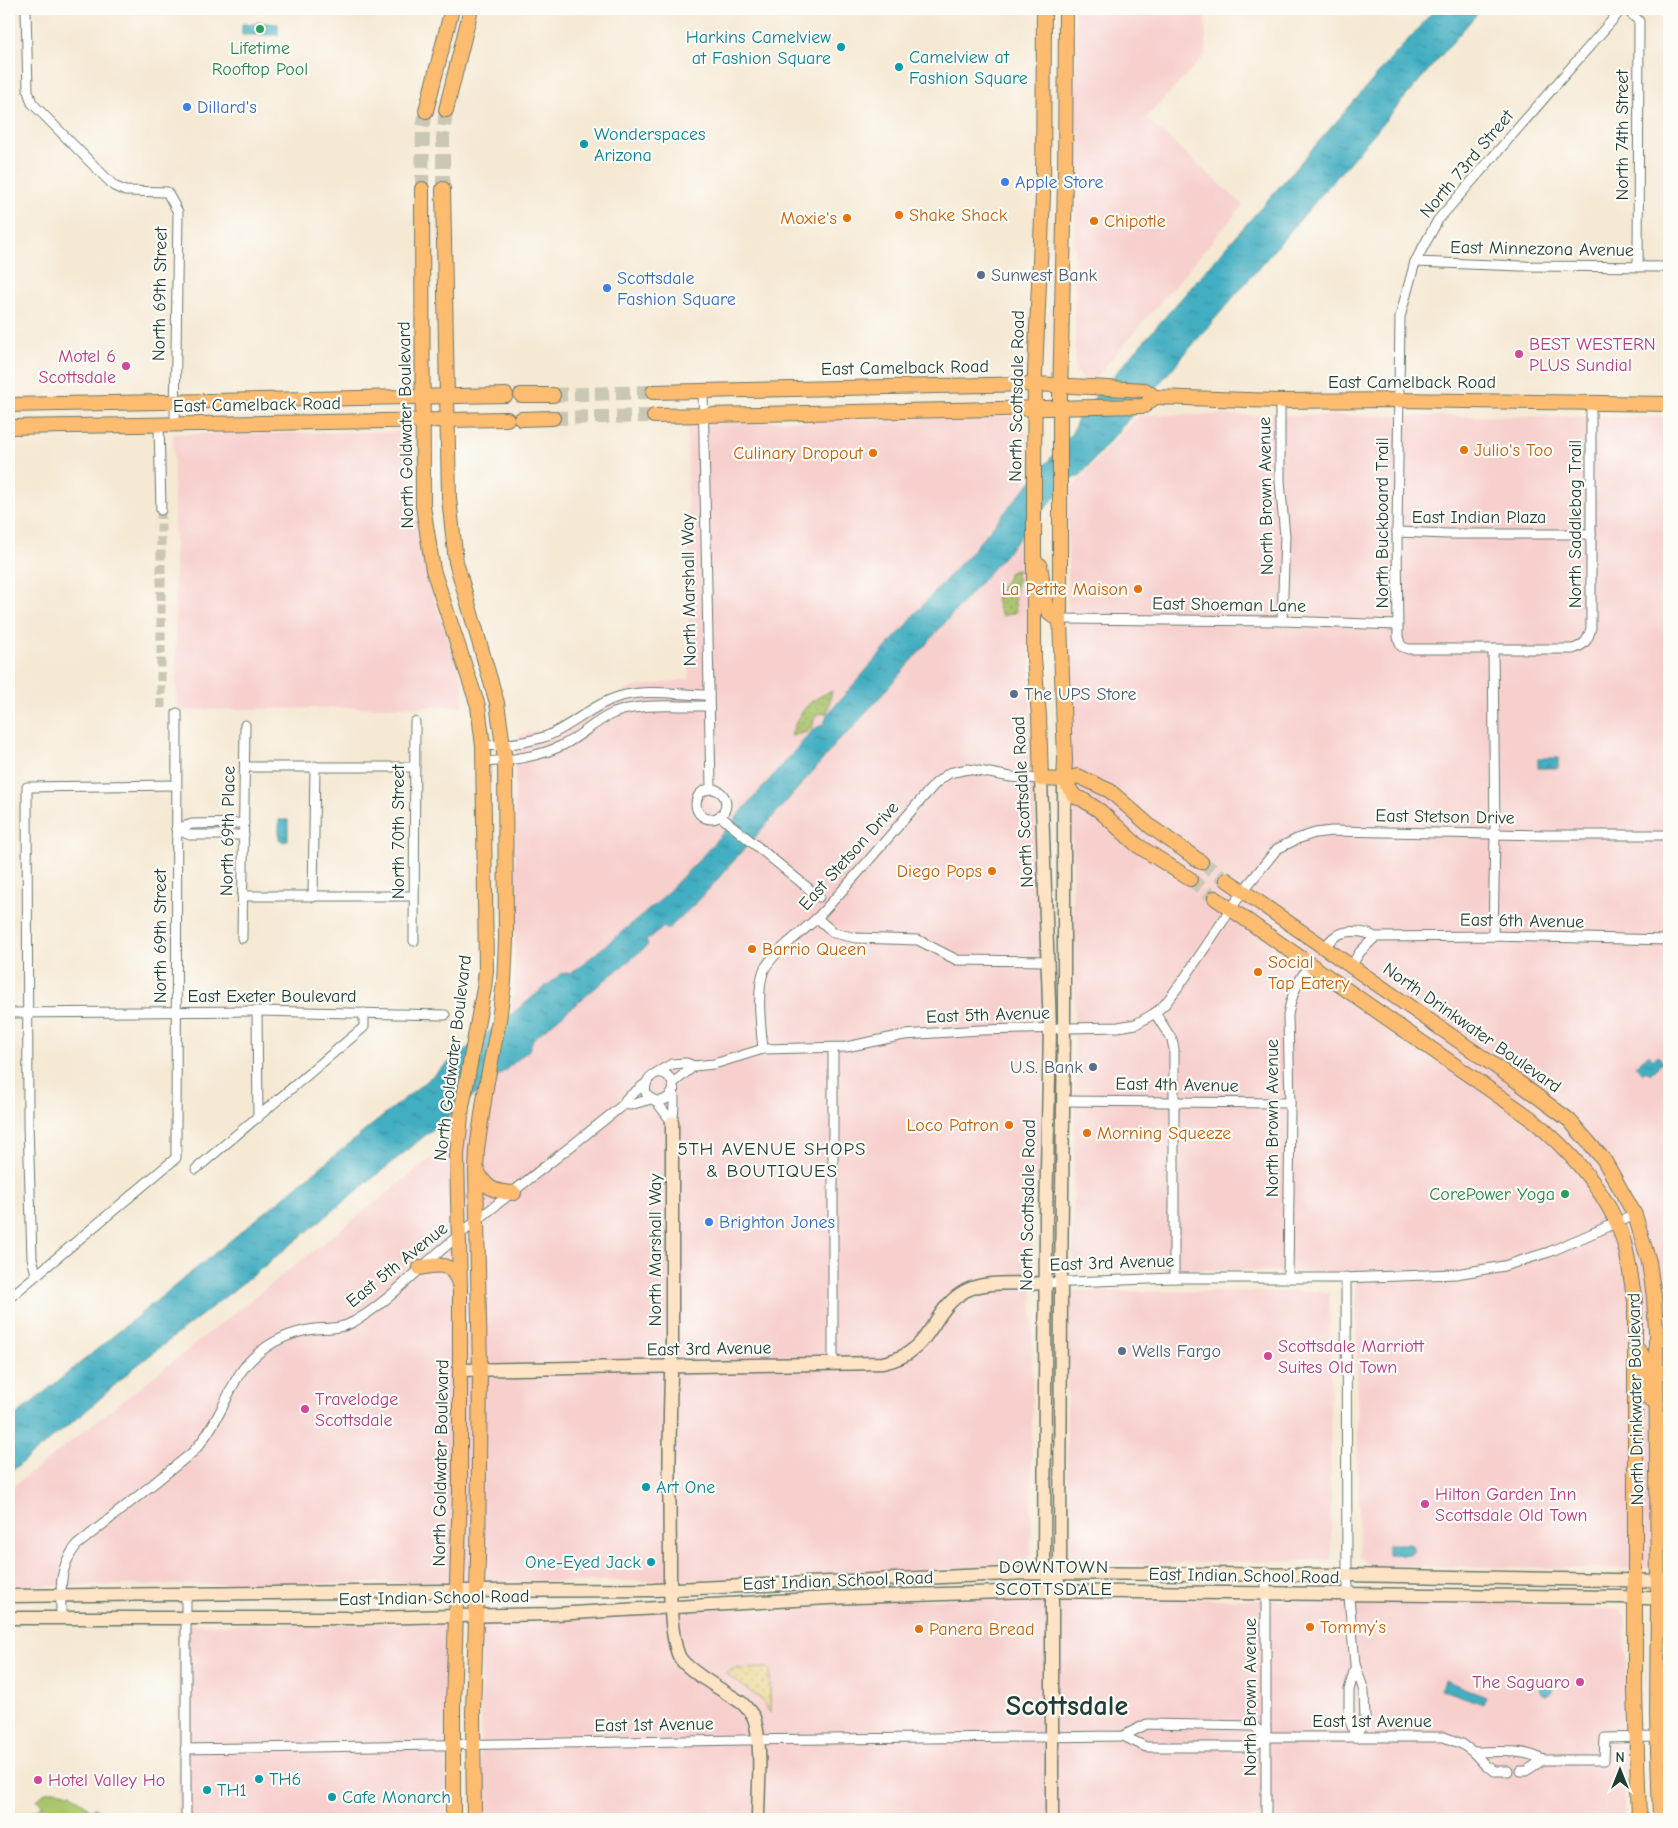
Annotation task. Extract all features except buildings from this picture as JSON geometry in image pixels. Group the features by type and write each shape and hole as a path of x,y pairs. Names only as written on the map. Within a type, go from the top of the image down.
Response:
{"main road":[{"path":"426,111 452,9"},
{"path":"446,110 472,9"},
{"name":"North Scottsdale Road","path":"1044,9 1043,195 1034,407 1034,658 1039,716 1049,961 1050,1029 1045,1283 1045,1573 1052,1591 1052,1819"},
{"name":"North Scottsdale Road","path":"1052,1591 1060,1574 1065,760 1060,620 1060,441 1067,407 1060,385 1065,180 1066,9"},
{"name":"North Goldwater Boulevard","path":"453,1819 455,1615 460,1491 460,1289 457,1155 462,1107 486,970 485,762 478,706 433,570 423,506 422,212 432,189 434,216 444,229 449,498 456,562 493,686 505,760 506,940 504,982 486,1087 476,1168 480,1370 477,1591 472,1744 474,1819"},
{"path":"422,212 436,232 437,281 444,287"},
{"name":"East Camelback Road","path":"653,392 1035,384 1144,390 1155,398 1280,401 1399,400 1669,404"},
{"path":"521,395 553,394"},
{"name":"East Camelback Road","path":"9,405 506,395"},
{"name":"East Camelback Road","path":"654,416 1144,406 1155,398"},
{"path":"521,419 553,418"},
{"name":"East Camelback Road","path":"9,427 507,419"},
{"path":"1034,546 1041,568 1046,607 1051,615 1060,620"},
{"path":"1041,779 1064,780 1078,776 1110,791 1151,827 1201,862"},
{"path":"1064,780 1075,797 1082,799 1100,811 1137,845 1190,879"},
{"name":"North Drinkwater Boulevard","path":"1227,880 1518,1082 1569,1120 1604,1160 1635,1215 1649,1262 1654,1297 1664,1581 1665,1737 1660,1819"},
{"name":"North Drinkwater Boulevard","path":"1216,898 1522,1112 1552,1135 1590,1177 1617,1223 1623,1242 1635,1301 1634,1580 1639,1819"},
{"name":"North Marshall Way","path":"672,1122 670,1505 673,1631 679,1656 692,1671 712,1682 749,1709 754,1718 757,1740 758,1819"},
{"path":"476,1168 482,1181 491,1189 514,1193"},
{"path":"420,1268 436,1265 449,1268 455,1274 460,1289"},
{"name":"East 3rd Avenue","path":"460,1370 883,1363 909,1354 917,1348 943,1311 966,1291 988,1285 1045,1283"},
{"path":"1635,1344 1643,1356 1647,1396 1657,1404"},
{"name":"East Indian School Road","path":"9,1596 671,1590 886,1578 1045,1573 1347,1575 1664,1581"},
{"path":"886,1578 887,1596"},
{"name":"East Indian School Road","path":"9,1618 561,1614 887,1596 1052,1591 1664,1599"}],"street":[{"name":"North 69th Street","path":"26,9 28,91 32,103 114,186 125,191 167,192 178,212 175,424"},
{"name":"North 73rd Street","path":"1399,400 1400,317 1414,262 1438,220 1622,9"},
{"name":"North 74th Street","path":"1626,9 1638,21 1638,267"},
{"name":"East Minnezona Avenue","path":"1414,262 1669,267"},
{"name":"North Marshall Way","path":"703,390 711,789"},
{"name":"North Buckboard Trail","path":"1399,400 1397,532 1398,637 1401,646 1408,649 1492,650"},
{"name":"North Brown Avenue","path":"1280,401 1280,480 1285,536 1282,621"},
{"name":"North Saddlebag Trail","path":"1492,650 1573,649 1585,644 1589,637 1591,628 1591,402"},
{"path":"159,425 160,510"},
{"name":"East Indian Plaza","path":"1397,532 1591,534"},
{"name":"East Shoeman Lane","path":"1060,620 1282,621 1398,625"},
{"path":"1492,650 1495,834 1493,936"},
{"path":"483,746 504,745 548,736 597,706 627,695 643,692 709,695"},
{"path":"485,762 546,753 568,742 615,713 643,707 709,706"},
{"name":"North 69th Street","path":"36,1274 176,1158 177,713"},
{"name":"North 70th Street","path":"414,941 415,722"},
{"name":"North 69th Place","path":"242,938 246,725"},
{"path":"313,897 314,766"},
{"path":"246,767 415,767"},
{"name":"East Stetson Drive","path":"763,1049 761,999 764,969 775,956 817,918 936,783 949,773 968,769 1011,777 1041,779"},
{"path":"9,1298 36,1274 32,1258 28,1124 27,787 176,785"},
{"path":"724,818 725,798 719,792 711,789 705,790 698,796 696,806 700,815 708,819 724,818 819,897"},
{"path":"176,830 192,824 244,824"},
{"path":"176,830 190,836 244,835"},
{"name":"East Stetson Drive","path":"1231,909 1268,858 1277,849 1315,832 1669,835"},
{"path":"242,896 414,896"},
{"name":"East 5th Avenue","path":"656,1073 672,1064 686,1063 694,1066 721,1063 763,1049 846,1047 904,1034 980,1030 1126,1027 1136,1024 1155,1013 1165,1004 1231,909"},
{"path":"817,918 834,933 856,938 918,940 957,960 1049,961"},
{"name":"East 6th Avenue","path":"1325,948 1338,934 1346,932 1368,933 1375,937 1493,936 1669,940"},
{"path":"1351,966 1360,952 1375,937"},
{"name":"North Brown Avenue","path":"1288,1278 1290,1103 1288,1016 1294,988 1310,964"},
{"path":"258,1012 258,1118"},
{"name":"East Exeter Boulevard","path":"9,1013 258,1012 446,1015"},
{"path":"196,1169 364,1027 364,1013"},
{"path":"1155,1013 1172,1040 1174,1048 1174,1278"},
{"path":"833,1048 833,1364"},
{"path":"654,1100 667,1099 673,1087 694,1066"},
{"path":"672,1122 646,1093 645,1084 649,1077 656,1073 667,1075 673,1087"},
{"name":"East 5th Avenue","path":"61,1618 61,1575 70,1554 77,1545 193,1452 203,1441 242,1370 252,1358 267,1346 280,1339 315,1329 331,1329 354,1322 373,1309 459,1235 624,1104 626,1099 645,1084"},
{"name":"North Marshall Way","path":"672,1122 674,1106 673,1087"},
{"name":"East 5th Avenue","path":"624,1104 630,1105 654,1100"},
{"name":"East 4th Avenue","path":"1064,1101 1290,1103"},
{"name":"East 3rd Avenue","path":"1045,1283 1174,1278 1442,1275 1504,1266 1549,1252 1635,1215"},
{"path":"1346,1277 1347,1575 1355,1667 1350,1690 1350,1719 1356,1737"},
{"name":"North Brown Avenue","path":"1266,1574 1266,1819"},
{"path":"186,1594 186,1819"},
{"path":"1355,1667 1364,1691 1365,1720 1356,1737"},
{"name":"East 1st Avenue","path":"1123,1736 1147,1724 1254,1726 1266,1737"},
{"name":"East 1st Avenue","path":"185,1749 1051,1736 1123,1736 1146,1747 1254,1747 1266,1737 1444,1737 1452,1739 1474,1752 1486,1766 1495,1771 1508,1771"},
{"name":"East 1st Avenue","path":"1474,1752 1523,1753 1543,1760 1604,1760 1605,1738 1665,1737"},
{"name":"East 1st Avenue","path":"1520,1771 1526,1771 1543,1760"}],"shaded area":[{"path":"1075,9 1205,9 1206,54 1146,118 1243,205 1093,381 1082,377 1075,370"},
{"path":"1139,415 1669,417 1669,1569 1369,1566 1359,1557 1356,1272 1081,1268 1073,1259 1075,1047 1067,493"},
{"path":"1013,416 1025,426 1032,769 1044,947 1041,1170 1030,1187 1033,1265 1031,1555 1021,1565 740,1580 9,1586 9,1490 489,1113 515,991 515,763 518,735 544,729 631,688 689,679 687,423"},
{"path":"412,432 412,469 418,528 435,601 463,682 463,706 177,710 173,434"},
{"path":"1073,1291 1330,1292 1331,1560 1081,1566 1071,1563 1067,1554 1067,1299 1069,1293"},
{"path":"1029,1596 1318,1601 1447,1600 1620,1610 1625,1617 1627,1748 1624,1819 480,1819 481,1620 752,1606"},
{"path":"445,1623 447,1819 178,1819 177,1625"}],"green space":[{"path":"1018,568 1015,574 1018,580 1014,592 1016,612 1002,616 998,608 998,593 1009,573"},
{"path":"832,691 827,713 817,714 812,729 791,736 797,720 805,708 816,699"},
{"path":"57,1790 71,1793 91,1810 94,1807 105,1817 102,1819 30,1819 32,1813 42,1805 37,1800 46,1792"}],"sand":[{"path":"768,1668 770,1671 770,1713 761,1699 726,1674 733,1669"}],"water":[{"path":"1435,9 1481,9 1079,477 1072,478 849,732 835,742 834,746 815,769 700,899 667,930 664,927 646,941 648,945 533,1039 529,1050 502,1073 267,1264 135,1367 86,1411 9,1473 9,1421 453,1059 561,974 573,972 657,903 698,861 814,729 824,724 827,715 906,627 913,616 972,551 1072,433 1080,414"},
{"name":"Lifetime Rooftop Pool","path":"257,22 278,24 278,35 242,35 242,24 257,24"},
{"path":"1538,758 1558,758 1558,768 1538,768"},
{"path":"279,820 288,820 288,840 285,842 279,840"},
{"path":"1649,1054 1653,1059 1657,1055 1663,1062 1650,1074 1646,1070 1642,1073 1636,1066"},
{"path":"1388,1544 1410,1544 1414,1547 1414,1550 1410,1554 1388,1554"},
{"path":"1444,1680 1486,1696 1483,1704 1441,1689"},
{"path":"1544,1681 1550,1681 1554,1688 1550,1695 1544,1695 1540,1691 1540,1685"}],"tunnel":[{"path":"443,189 443,138 446,110"},
{"path":"422,189 423,128 426,111"},
{"path":"553,395 653,392"},
{"path":"553,418 654,416"},
{"path":"161,510 161,708"},
{"path":"1201,862 1227,880"},
{"path":"1190,879 1215,898"}],"place":[{"name":"Lifetime Rooftop Pool","path":"260,29"},
{"name":"Harkins Camelview at Fashion Square","path":"841,47"},
{"name":"Camelview at Fashion Square","path":"899,67"},
{"name":"Dillard's","path":"187,107"},
{"name":"Wonderspaces Arizona","path":"584,144"},
{"name":"Apple Store","path":"1005,182"},
{"name":"Shake Shack","path":"899,215"},
{"name":"Moxie's","path":"847,218"},
{"name":"Chipotle","path":"1094,221"},
{"name":"Sunwest Bank","path":"981,275"},
{"name":"Scottsdale Fashion Square","path":"607,288"},
{"name":"BEST WESTERN PLUS Sundial","path":"1519,354"},
{"name":"Motel 6 Scottsdale","path":"126,366"},
{"name":"Julio's Too","path":"1464,450"},
{"name":"Culinary Dropout","path":"873,453"},
{"name":"La Petite Maison","path":"1138,589"},
{"name":"The UPS Store","path":"1014,694"},
{"name":"Diego Pops","path":"992,871"},
{"name":"Barrio Queen","path":"752,949"},
{"name":"Social Tap Eatery","path":"1258,972"},
{"name":"U.S. Bank","path":"1093,1067"},
{"name":"Loco Patron","path":"1009,1125"},
{"name":"Morning Squeeze","path":"1087,1133"},
{"name":"CorePower Yoga","path":"1565,1194"},
{"name":"Brighton Jones","path":"709,1222"},
{"name":"Wells Fargo","path":"1122,1351"},
{"name":"Scottsdale Marriott Suites Old Town","path":"1268,1356"},
{"name":"Travelodge Scottsdale","path":"305,1409"},
{"name":"Art One","path":"646,1487"},
{"name":"Hilton Garden Inn Scottsdale Old Town","path":"1425,1504"},
{"name":"One-Eyed Jack","path":"651,1562"},
{"name":"Tommy’s","path":"1310,1627"},
{"name":"Panera Bread","path":"919,1629"},
{"name":"The Saguaro","path":"1580,1682"},
{"name":"TH6","path":"259,1779"},
{"name":"Hotel Valley Ho","path":"38,1780"},
{"name":"TH1","path":"207,1790"},
{"name":"Cafe Monarch","path":"332,1797"}],"district":[{"name":"5TH AVENUE SHOPS & BOUTIQUES","path":"772,1160"},
{"name":"DOWNTOWN SCOTTSDALE","path":"1054,1578"},
{"name":"Scottsdale","path":"1067,1706"}]}
